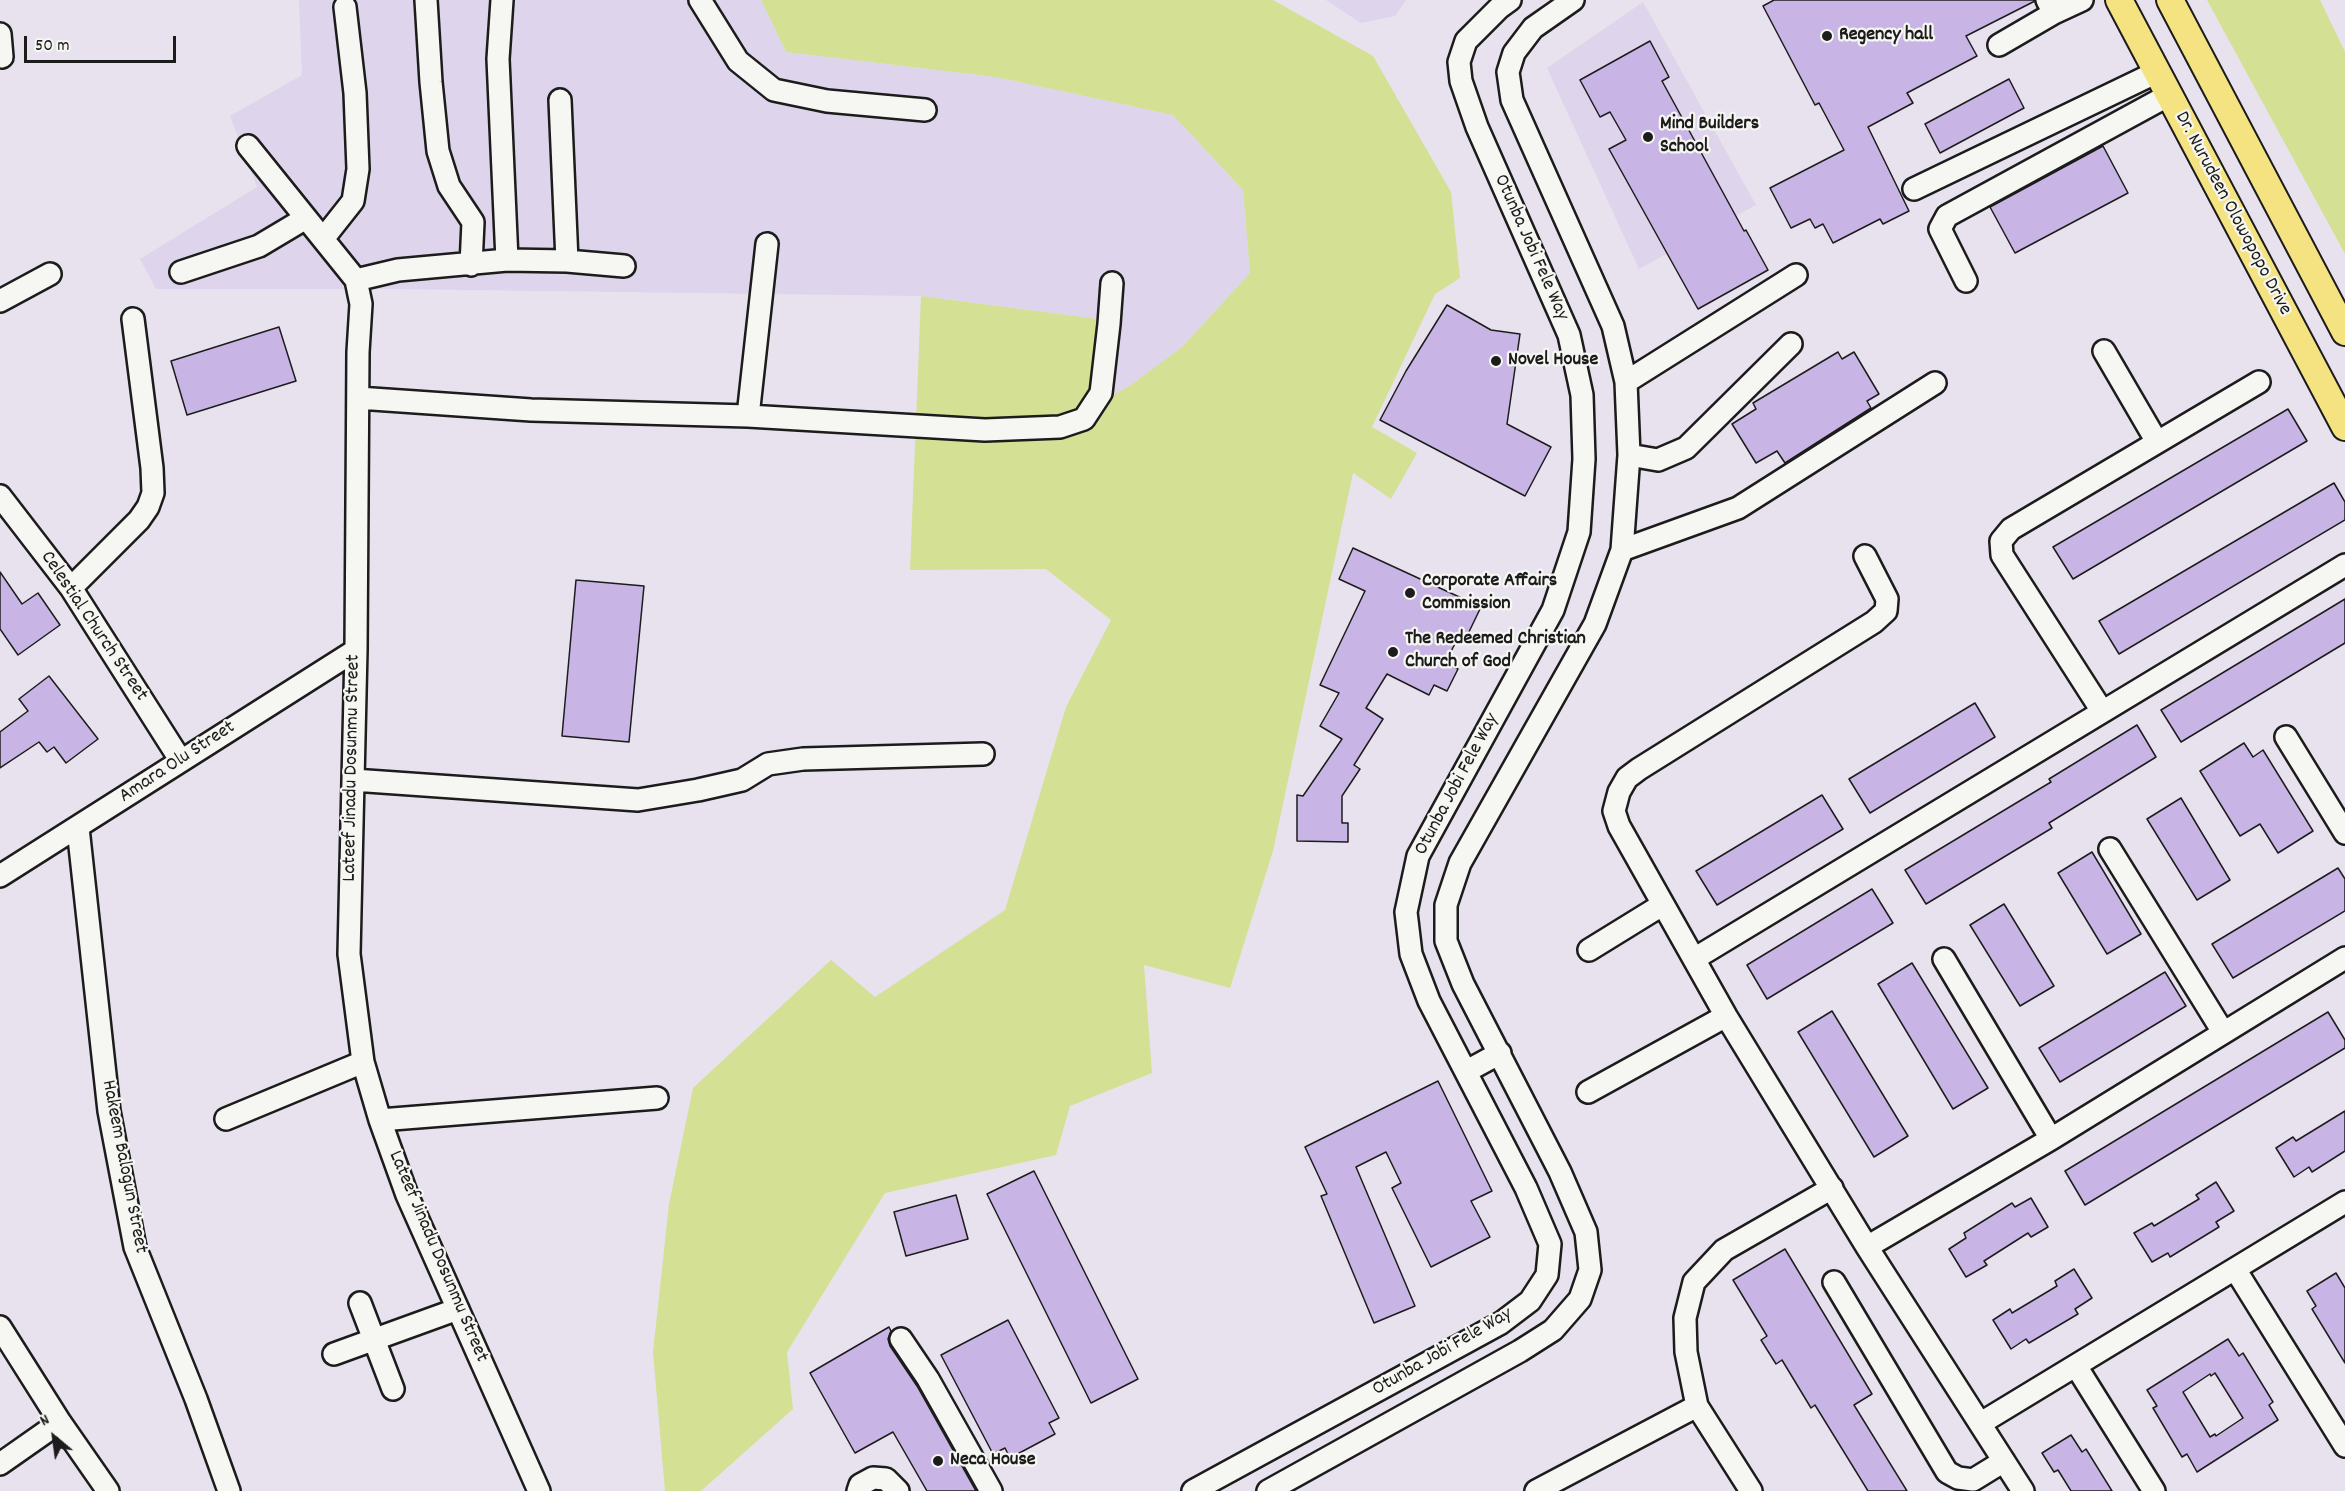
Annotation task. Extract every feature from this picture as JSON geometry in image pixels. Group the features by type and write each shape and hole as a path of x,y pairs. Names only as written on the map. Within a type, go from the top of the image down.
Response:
{"main road":[{"name":"Dr. Nurudeen Olowopopo Drive","path":"2119,0 2345,427"},
{"path":"2170,0 2345,332"}],"street":[{"path":"426,0 438,151 449,186 473,222 471,265"},
{"path":"502,0 498,59 507,260"},
{"path":"700,0 738,62 774,90 827,101 925,110"},
{"name":"Otunba Jobi Fele Way","path":"1268,1491 1520,1351 1553,1330 1580,1299 1590,1270 1586,1232 1560,1172 1463,984 1446,941 1446,905 1460,863 1595,624 1622,550 1629,455 1626,382 1613,326 1512,100 1508,72 1514,53 1533,28 1573,0"},
{"path":"1999,45 2051,7 2082,0"},
{"name":"Otunba Jobi Fele Way","path":"1193,1491 1501,1323 1530,1301 1547,1275 1550,1244 1526,1188 1429,1001 1411,954 1406,912 1418,856 1552,610 1579,532 1584,459 1582,395 1569,335 1477,127 1461,81 1459,62 1466,42 1504,4"},
{"path":"323,239 353,201 358,169 355,93 345,7"},
{"path":"0,34 2,57"},
{"path":"1914,189 2157,72"},
{"path":"1966,281 1940,229 1947,216 2169,95"},
{"path":"560,100 567,261"},
{"path":"248,146 356,280 399,270 507,260 567,261 624,266"},
{"path":"181,272 258,246 306,218"},
{"path":"748,416 767,244"},
{"path":"0,301 50,274"},
{"path":"1626,382 1796,274"},
{"name":"Lateef Jinadu Dosunmu Street","path":"356,280 361,303 349,954 363,1062 380,1120 407,1196 539,1491"},
{"path":"358,398 531,410 748,416 985,430 1060,427 1084,419 1101,393 1112,283"},
{"path":"71,588 139,520 148,507 153,493 153,468 133,319"},
{"path":"1629,455 1658,460 1686,448 1791,344"},
{"path":"2104,351 2157,442"},
{"path":"2102,711 2002,555 2001,541 2011,529 2259,382"},
{"path":"1622,550 1738,508 1935,383"},
{"name":"Celestial Church Street","path":"0,496 71,588 182,761"},
{"path":"1865,556 1887,599 1886,611 1627,778 1619,792 1614,811 1619,826 1726,1017 1866,1247 2023,1491"},
{"path":"1694,959 2345,564"},
{"name":"Amara Olu Street","path":"0,876 356,650"},
{"path":"2286,737 2342,821"},
{"path":"353,780 638,800 742,780 768,764 804,759 983,754"},
{"name":"Hakeem Balogun Street","path":"78,828 109,1111 135,1247 230,1491"},
{"path":"2110,849 2223,1032"},
{"path":"1590,950 1662,905"},
{"path":"1866,1247 2051,1139 2345,958"},
{"path":"1944,959 2051,1139"},
{"path":"1588,1092 1726,1017"},
{"path":"1467,1071 1500,1053"},
{"path":"226,1119 363,1062"},
{"path":"380,1120 657,1098"},
{"path":"1751,1491 1697,1406 1686,1352 1685,1318 1695,1282 1724,1250 1832,1188"},
{"path":"1981,1423 2345,1202"},
{"path":"2235,1269 2345,1446"},
{"path":"1834,1282 1947,1472 1958,1478 1973,1480 2004,1461"},
{"path":"360,1303 393,1389"},
{"path":"334,1354 458,1309"},
{"path":"0,1327 60,1422 108,1491"},
{"path":"901,1340 928,1379 991,1491"},
{"path":"2076,1366 2154,1491"},
{"path":"1536,1491 1697,1406"},
{"path":"0,1464 60,1422"},
{"path":"858,1491 860,1485 873,1478 886,1479 898,1491"}],"shaded area":[{"path":"299,0 761,0 786,52 996,77 1173,115 1243,190 1250,273 1182,347 1131,385 1105,400 1113,321 921,296 395,289 156,289 140,259 257,187 230,116 302,75"},
{"path":"1326,0 1406,0 1395,16 1361,23"},
{"name":"Mind Builders School","path":"1643,2 1756,205 1639,269 1547,68"}],"green space":[{"path":"761,0 1273,0 1373,56 1451,192 1460,278 1435,294 1372,427 1417,453 1391,499 1353,473 1273,851 1230,988 1144,965 1152,1073 1070,1106 1056,1155 885,1193 787,1352 793,1409 701,1491 665,1491 653,1352 669,1204 693,1088 831,960 875,997 1005,910 1066,707 1111,620 1046,569 910,570 921,296 1113,321 1106,399 1131,385 1182,347 1250,273 1243,190 1173,115 996,77 786,52"},
{"path":"2207,0 2320,0 2345,52 2345,254"}],"building":[{"path":"1774,0 2035,1 1966,36 1977,56 1907,93 1913,103 1868,127 1909,211 1883,224 1880,219 1833,243 1823,224 1815,228 1810,219 1791,228 1770,188 1844,150 1819,103 1815,105 1763,6"},
{"path":"1650,41 1669,77 1662,81 1744,231 1746,230 1768,270 1698,309 1609,149 1626,140 1610,112 1600,117 1580,80"},
{"path":"2009,79 2024,108 1940,153 1925,124"},
{"path":"2103,146 2128,193 2015,253 1990,207"},
{"path":"1447,305 1491,330 1520,334 1507,424 1551,447 1525,496 1380,420 1406,371"},
{"path":"279,327 296,381 187,415 171,361"},
{"path":"1838,352 1842,359 1854,352 1879,394 1867,401 1871,408 1785,463 1777,451 1756,463 1732,424 1756,409 1753,403"},
{"path":"2288,409 2307,441 2073,579 2053,547"},
{"path":"2334,483 2345,502 2345,520 2119,654 2099,621"},
{"path":"1353,548 1481,607 1466,638 1460,634 1445,663 1458,669 1447,691 1434,685 1429,695 1387,674 1366,708 1383,719 1354,765 1360,769 1342,796 1342,823 1348,823 1348,842 1297,841 1297,795 1303,796 1342,739 1320,726 1339,693 1320,685 1365,591 1339,579"},
{"path":"0,572 22,604 38,593 60,625 18,655 0,629"},
{"path":"576,580 644,586 629,742 562,736"},
{"path":"2345,599 2345,643 2181,742 2161,710"},
{"path":"49,676 98,739 66,763 54,747 47,752 39,742 0,768 0,732 28,711 19,699"},
{"path":"1975,703 1995,737 1870,813 1849,779"},
{"path":"2137,725 2156,757 2049,823 2052,828 1926,904 1905,870 2051,782 2049,779"},
{"path":"2244,743 2253,757 2263,750 2313,831 2278,853 2260,824 2240,836 2200,771"},
{"path":"1822,795 1843,829 1717,905 1696,871"},
{"path":"2181,798 2230,880 2197,900 2147,819"},
{"path":"2092,852 2141,934 2107,954 2058,873"},
{"path":"2338,868 2345,879 2345,911 2233,978 2212,944"},
{"path":"1872,889 1893,923 1767,999 1747,965"},
{"path":"2004,904 2054,986 2020,1006 1970,925"},
{"path":"1912,963 1988,1088 1953,1109 1878,984"},
{"path":"2165,972 2186,1006 2060,1082 2039,1048"},
{"path":"1832,1011 1908,1136 1874,1157 1798,1032"},
{"path":"2328,1012 2345,1040 2345,1048 2085,1205 2065,1171"},
{"path":"1438,1081 1492,1191 1471,1201 1490,1237 1431,1267 1392,1188 1401,1183 1386,1152 1356,1167 1415,1306 1374,1323 1321,1196 1327,1194 1305,1147"},
{"path":"2345,1111 2345,1151 2312,1172 2309,1167 2294,1177 2276,1148 2293,1137 2296,1141"},
{"path":"1034,1171 1138,1379 1091,1403 987,1194"},
{"path":"2216,1182 2234,1211 2216,1222 2219,1227 2170,1257 2168,1253 2152,1262 2134,1233 2152,1223 2154,1226 2199,1199 2196,1195"},
{"path":"956,1195 968,1239 906,1256 894,1212"},
{"path":"2031,1198 2048,1227 2031,1237 2028,1233 1984,1261 1987,1265 1966,1277 1949,1249 1966,1238 1964,1233 2012,1203 2015,1207"},
{"path":"1785,1249 1872,1394 1854,1405 1907,1491 1868,1491 1815,1405 1811,1408 1782,1360 1776,1364 1761,1340 1767,1336 1733,1280"},
{"path":"2074,1269 2092,1298 2075,1309 2078,1314 2029,1343 2026,1339 2011,1349 1993,1320 2010,1309 2012,1313 2057,1286 2055,1281"},
{"path":"2336,1273 2345,1288 2345,1363 2312,1309 2316,1306 2307,1291"},
{"path":"1008,1320 1059,1418 1049,1423 1055,1434 1010,1458 1005,1448 993,1454 941,1355"},
{"path":"889,1327 890,1346 917,1386 976,1491 927,1491 893,1432 855,1453 810,1373"},
{"path":"2228,1339 2239,1356 2243,1353 2273,1402 2269,1405 2278,1420 2197,1472 2187,1454 2182,1457 2153,1408 2157,1406 2147,1390","holes":["2215,1373 2243,1418 2216,1436 2215,1434 2210,1437 2183,1392"]},
{"path":"2071,1435 2082,1452 2086,1449 2112,1491 2071,1491 2058,1470 2054,1472 2042,1453"}],"place":[{"name":"Regency hall","path":"1827,36"},
{"name":"Mind Builders School","path":"1648,137"},
{"name":"Novel House","path":"1496,361"},
{"name":"Corporate Affairs Commission","path":"1410,593"},
{"name":"The Redeemed Christian Church of God","path":"1393,652"},
{"name":"Neca House","path":"938,1461"}]}
